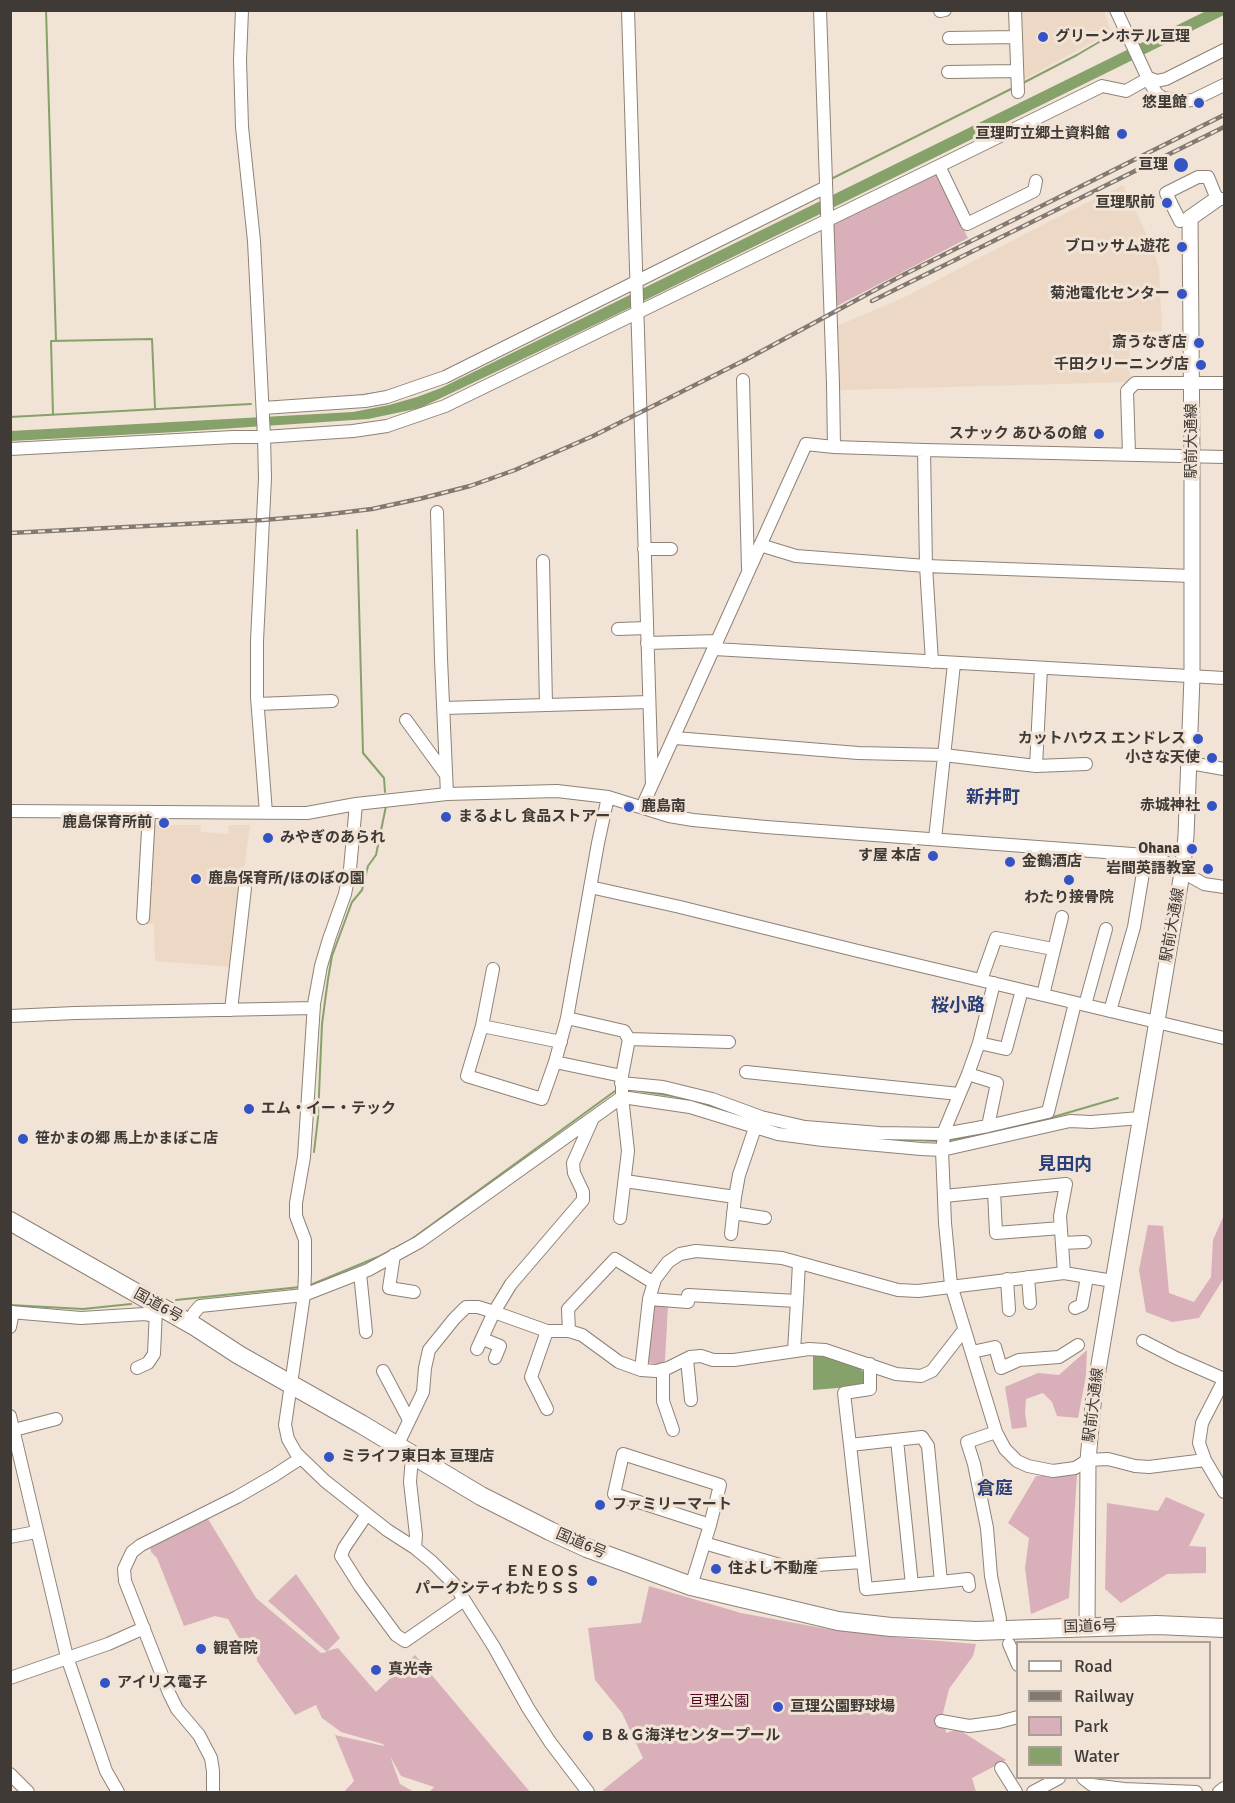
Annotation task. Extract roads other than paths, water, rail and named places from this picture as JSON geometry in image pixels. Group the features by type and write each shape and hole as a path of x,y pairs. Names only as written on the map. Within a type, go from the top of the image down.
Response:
{"highway":[{"name":"国道6号","path":"10,1221 156,1311 189,1323 481,1496 550,1531 620,1561 691,1586 838,1621 891,1627 976,1631 1157,1625 1224,1629"}],"main road":[{"path":"1190,218 1221,199"},
{"name":"駅前大通線","path":"1087,1627 1088,1460 1094,1394 1182,873 1186,836 1192,677 1190,218"}],"street":[{"path":"242,10 240,60 242,127 254,241 264,435 265,478 257,641 258,704 266,813"},
{"path":"628,10 652,786"},
{"path":"820,10 834,447"},
{"path":"940,11 945,10"},
{"path":"1015,10 1018,92"},
{"path":"1116,10 1157,94 1163,98 1180,101 1193,100 1224,85"},
{"path":"949,38 1016,37"},
{"path":"1149,78 1157,81 1166,79 1224,50"},
{"path":"948,72 1017,70"},
{"path":"10,449 387,426 445,406 827,217 939,166 1102,86 1126,91 1149,78"},
{"path":"939,166 967,224 1034,190 1036,182"},
{"path":"1190,218 1180,221 1166,193 1198,177 1208,177 1221,199"},
{"path":"263,409 365,401 387,397 445,377 826,190"},
{"path":"743,380 748,573"},
{"path":"1129,454 1127,391 1135,383 1224,383"},
{"path":"642,807 806,444 924,450 1224,457"},
{"path":"924,450 926,566 932,662"},
{"path":"438,512 447,794"},
{"path":"760,545 796,556 926,566 1192,576"},
{"path":"644,549 672,549"},
{"path":"543,561 546,705"},
{"path":"618,629 646,628"},
{"path":"647,643 715,645 954,664 1224,678"},
{"path":"935,839 954,664"},
{"path":"1036,766 1041,668"},
{"path":"258,704 332,701"},
{"path":"444,708 649,702"},
{"path":"406,720 446,776"},
{"path":"675,738 858,753 944,755 1036,766 1086,764"},
{"path":"1190,763 1224,769"},
{"path":"10,811 307,813 356,804 447,794 557,792 608,797 669,816 693,820 1146,855 1165,862 1204,884 1224,887"},
{"path":"493,969 483,1026 467,1076 542,1099 567,1018 608,797"},
{"path":"356,804 350,869 345,894 321,966 314,1008 304,1157 296,1203 296,1216 304,1240 303,1295 285,1425 288,1439 301,1458 326,1481 415,1548 454,1584 550,1742 588,1792"},
{"path":"143,918 149,813"},
{"path":"1110,1011 1134,927 1146,855"},
{"path":"590,887 680,906 847,949 1224,1038"},
{"path":"231,1010 245,888"},
{"path":"1042,994 1062,917"},
{"path":"555,1062 621,1080 712,1099 761,1117 805,1127 879,1133 944,1134 1048,1112 1080,1004 1106,929"},
{"path":"981,980 996,938 1053,949"},
{"path":"994,983 979,1043 945,1129 942,1150 951,1286 996,1432 1017,1461 1028,1466 1053,1471 1075,1468 1088,1460 1108,1459 1149,1467 1205,1460"},
{"path":"979,1043 1006,1049 1022,990"},
{"path":"10,1016 314,1008"},
{"path":"567,1018 624,1031 629,1039 621,1080 628,1151 620,1218"},
{"path":"483,1026 561,1042"},
{"path":"629,1039 729,1042"},
{"path":"746,1072 959,1094"},
{"path":"968,1074 997,1083 988,1126"},
{"path":"189,1323 200,1306 303,1295 360,1273 419,1242 622,1097 690,1107 778,1134 942,1150 1070,1121 1091,1122 1140,1118"},
{"path":"495,1358 500,1346 480,1344 494,1312 511,1284 582,1200 583,1192 574,1173 573,1163 594,1117"},
{"path":"731,1234 739,1175 755,1128"},
{"path":"625,1181 735,1197"},
{"path":"944,1196 1066,1184 1059,1216 1064,1273"},
{"path":"994,1191 996,1233 1061,1228"},
{"path":"733,1213 765,1218"},
{"path":"1062,1243 1085,1242"},
{"path":"641,1370 649,1299 654,1283 668,1262 680,1254 696,1251 771,1257 898,1290 918,1291 1064,1273 1113,1281"},
{"path":"394,1255 388,1288 414,1292"},
{"path":"569,1330 568,1309 615,1259 654,1283"},
{"path":"794,1351 799,1263"},
{"path":"360,1273 366,1332"},
{"path":"1028,1277 1030,1303"},
{"path":"1075,1308 1082,1305 1088,1277"},
{"path":"1007,1279 1009,1310"},
{"path":"649,1299 688,1302 688,1295 797,1301"},
{"path":"415,1548 416,1535 405,1451 409,1420 423,1392 429,1350 466,1307 478,1307 547,1331 569,1330 582,1335 619,1362 641,1370 663,1369 690,1357 734,1360 794,1351 825,1350 896,1374 921,1376 932,1371 964,1330"},
{"path":"10,1327 12,1312 81,1318 145,1314 156,1311 154,1354 148,1363 137,1368"},
{"path":"547,1331 531,1377 547,1409"},
{"path":"1143,1341 1224,1379 1202,1423 1199,1443 1205,1460 1224,1492"},
{"path":"972,1352 995,1347 1001,1368 1019,1360 1059,1357 1078,1345"},
{"path":"687,1359 691,1400"},
{"path":"870,1364 870,1389 844,1393 866,1589 968,1579 969,1586"},
{"path":"663,1369 663,1401 673,1430"},
{"path":"383,1371 409,1420"},
{"path":"10,1416 67,1657 106,1771 118,1792"},
{"path":"14,1431 56,1419"},
{"path":"996,1432 968,1442 987,1528 991,1576 1000,1619"},
{"path":"850,1445 922,1437 928,1446 941,1582"},
{"path":"897,1440 912,1585"},
{"path":"691,1586 710,1525 720,1485 623,1454 614,1494 710,1525"},
{"path":"213,1792 211,1758 200,1736 177,1709 169,1693 125,1581 124,1569 132,1552 149,1540 237,1497 301,1458"},
{"path":"367,1514 341,1556 396,1635 405,1641 464,1600"},
{"path":"10,1537 36,1532"},
{"path":"705,1542 787,1567 862,1562"},
{"path":"10,1678 108,1644 144,1628"},
{"path":"1009,1644 1016,1662"},
{"path":"941,1720 969,1726 1016,1717"},
{"path":"1001,1768 1016,1792"},
{"path":"10,1774 27,1792"},
{"path":"1033,1792 1057,1779"},
{"path":"1084,1779 1092,1785 1124,1783 1170,1791 1196,1792"},
{"path":"1219,1792 1224,1788"}],"water":[{"path":"1206,11 1224,11 1224,15 611,317 420,408 368,419 11,441 11,431 353,412 417,397 441,388"},
{"path":"821,1354 860,1368 866,1380 861,1386 813,1390 813,1355"}],"waterway":[{"path":"46,10 56,341"},
{"path":"1023,83 1111,35"},
{"path":"831,179 1013,88"},
{"path":"53,414 51,341 152,339 155,408"},
{"path":"357,396 378,393"},
{"path":"10,417 251,404"},
{"path":"357,530 363,753 384,778 385,792"},
{"path":"314,1152 318,1118 322,1024 332,956 352,902 362,890 368,866 376,855 386,806"},
{"path":"308,1286 380,1256 409,1241 615,1091"},
{"path":"640,1091 679,1097 731,1112"},
{"path":"1026,1125 1118,1098"},
{"path":"950,1140 1009,1129"},
{"path":"892,1139 937,1141"},
{"path":"311,1266 311,1273"},
{"path":"176,1300 300,1287"},
{"path":"10,1305 83,1309 131,1304"}],"railway":[{"path":"10,533 322,515 372,509 470,486 515,470 593,436 747,359 901,276 1224,115"},
{"path":"872,301 1224,127"}],"place":[{"name":"グリーンホテル亘理","path":"1043,37"},
{"name":"悠里館","path":"1199,103"},
{"name":"亘理町立郷土資料館","path":"1122,134"},
{"name":"亘理","path":"1181,165"},
{"name":"亘理駅前","path":"1167,203"},
{"name":"ブロッサム遊花","path":"1182,247"},
{"name":"菊池電化センター","path":"1182,294"},
{"name":"斎うなぎ店","path":"1199,343"},
{"name":"千田クリーニング店","path":"1201,365"},
{"name":"スナック あひるの館","path":"1099,434"},
{"name":"カットハウス エンドレス","path":"1198,739"},
{"name":"小さな天使","path":"1212,758"},
{"name":"赤城神社","path":"1212,806"},
{"name":"鹿島南","path":"629,807"},
{"name":"まるよし 食品ストアー","path":"446,817"},
{"name":"鹿島保育所前","path":"164,823"},
{"name":"みやぎのあられ","path":"268,838"},
{"name":"Ohana","path":"1192,849"},
{"name":"す屋 本店","path":"933,856"},
{"name":"金鶴酒店","path":"1010,862"},
{"name":"岩間英語教室","path":"1208,869"},
{"name":"鹿島保育所/ほのぼの園","path":"196,879"},
{"name":"わたり接骨院","path":"1069,880"},
{"name":"エム・イー・テック","path":"249,1109"},
{"name":"笹かまの郷 馬上かまぼこ店","path":"23,1139"},
{"name":"ミライフ東日本 亘理店","path":"329,1457"},
{"name":"ファミリーマート","path":"600,1505"},
{"name":"住よし不動産","path":"716,1569"},
{"name":"ＥＮＥＯＳ パークシティわたりＳＳ","path":"592,1581"},
{"name":"観音院","path":"201,1649"},
{"name":"真光寺","path":"376,1670"},
{"name":"アイリス電子","path":"105,1683"},
{"name":"亘理公園野球場","path":"778,1707"},
{"name":"Ｂ＆Ｇ海洋センタープール","path":"588,1736"}],"district":[{"name":"新井町","path":"993,798"},
{"name":"桜小路","path":"958,1006"},
{"name":"見田内","path":"1065,1165"},
{"name":"倉庭","path":"995,1489"}],"park label":[{"name":"亘理公園","path":"719,1702"}]}
